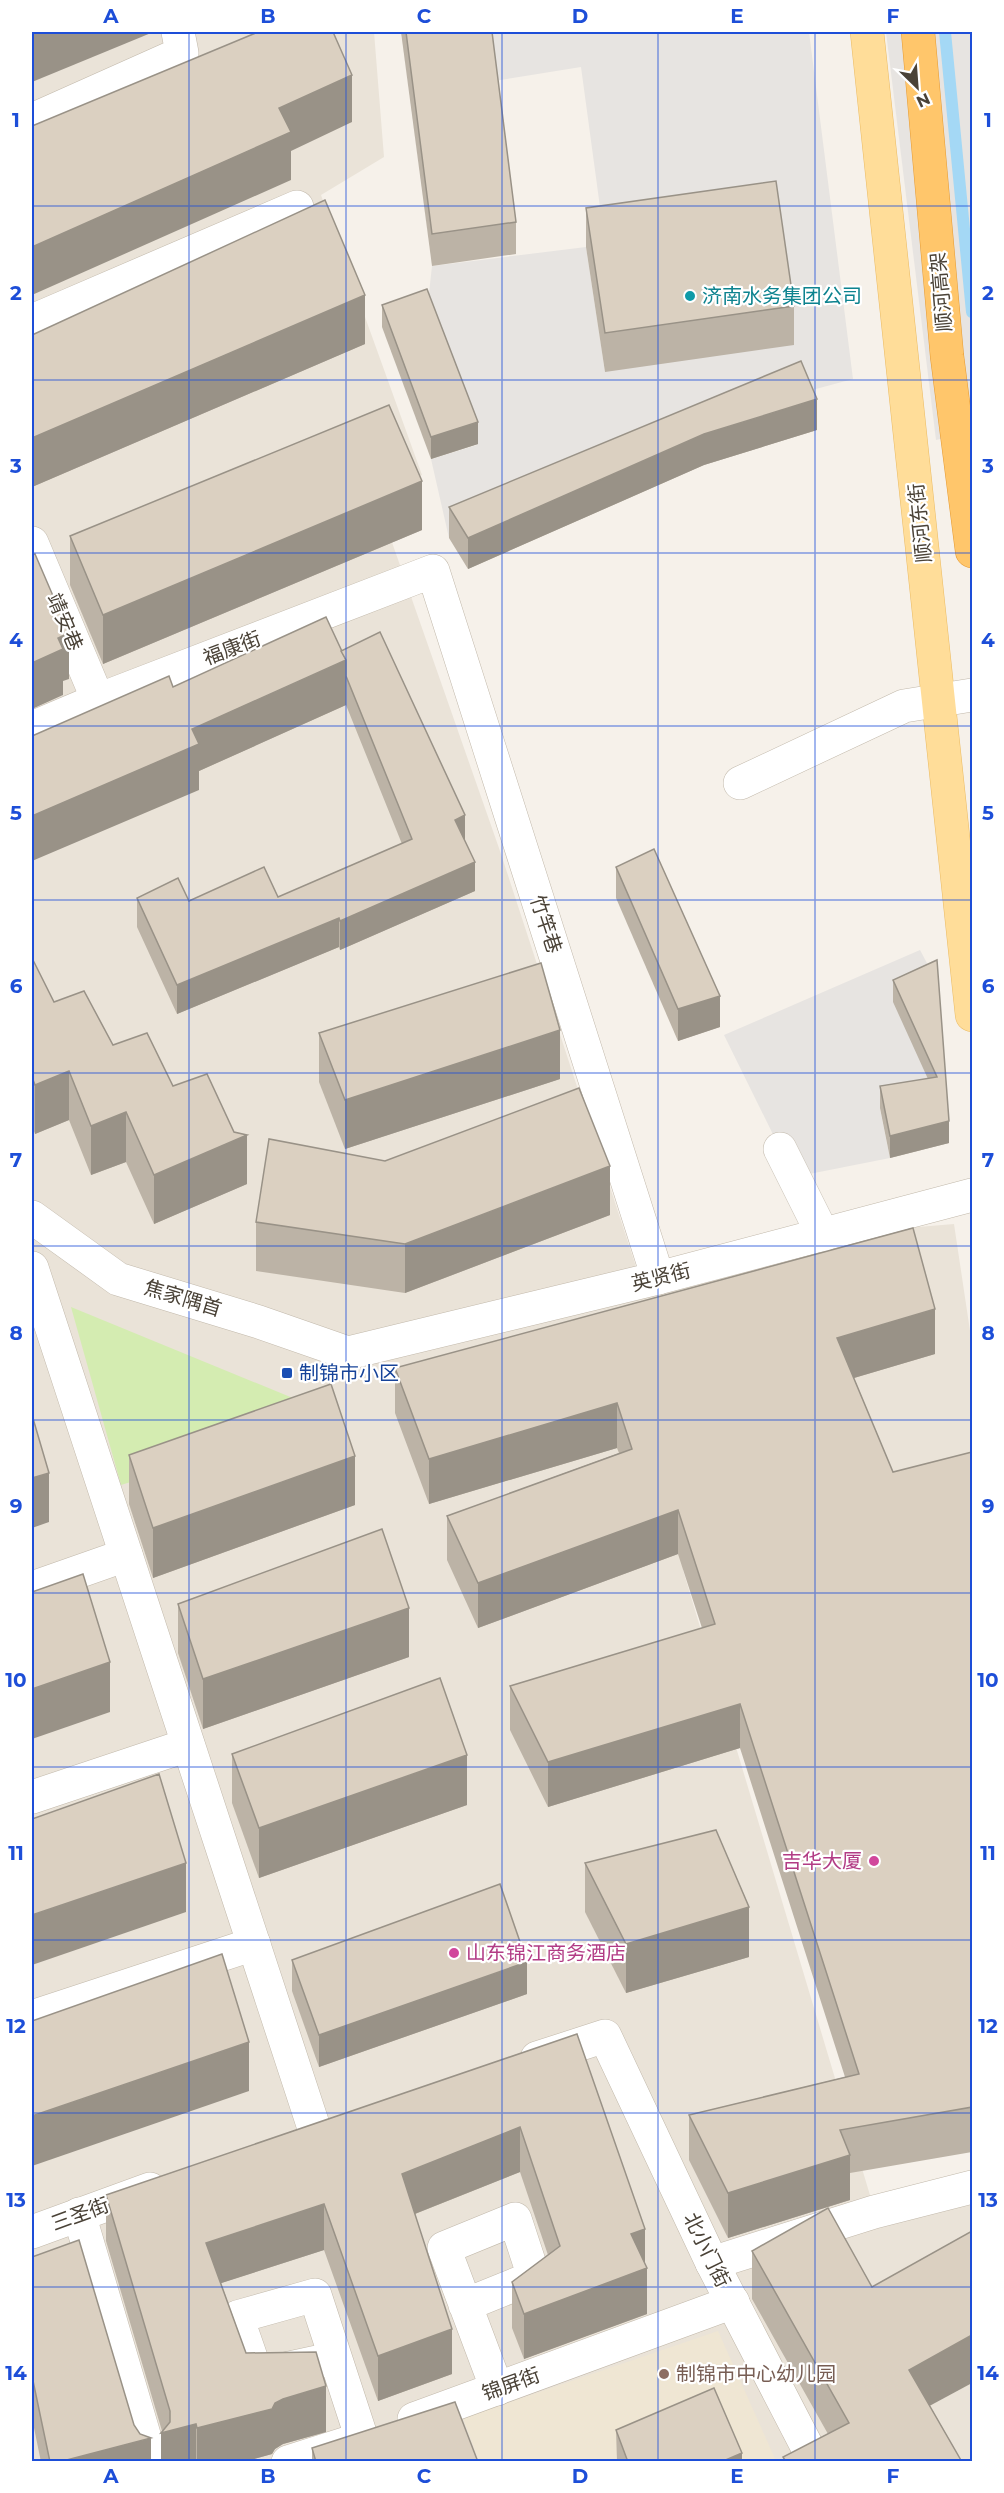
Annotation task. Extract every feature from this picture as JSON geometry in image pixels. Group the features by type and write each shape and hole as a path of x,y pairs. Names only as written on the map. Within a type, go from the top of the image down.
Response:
{"highway":[{"name":"顺河高架","path":"918,32 946,356 972,551"}],"main road":[{"name":"顺河东街","path":"867,32 972,1015"}],"street":[{"path":"32,120 182,53 178,32"},
{"path":"32,321 297,207"},
{"name":"靖安巷","path":"32,543 98,700"},
{"name":"福康街","path":"32,728 98,700 434,571"},
{"name":"竹竿巷","path":"434,571 658,1278"},
{"path":"740,783 904,706 972,695"},
{"path":"780,1149 823,1235"},
{"name":"英贤街","path":"348,1353 658,1278 972,1195"},
{"name":"焦家隅首","path":"32,1217 118,1279 259,1322 348,1353"},
{"path":"32,1268 43,1339 126,1556 254,1944 304,2135 349,2120"},
{"path":"32,1588 126,1556"},
{"path":"32,1797 188,1745"},
{"path":"32,2017 254,1944"},
{"name":"北小门街","path":"505,2069 605,2036 712,2263 815,2462"},
{"name":"三圣街","path":"32,2232 180,2179"},
{"path":"712,2263 873,2212 972,2187"},
{"path":"79,2214 152,2462"},
{"name":"锦屏街","path":"288,2462 362,2439 733,2302"},
{"path":"465,2305 497,2389"},
{"path":"335,2358 362,2439"}],"shaded area":[{"name":"制锦市小区","path":"32,32 374,32 384,157 321,195 422,475 373,488 500,851 641,1282 823,1235 954,1224 972,1344 972,1497 683,1570 878,2222 972,2198 972,2461 32,2462"},
{"path":"488,32 809,32 853,379 801,393 449,538 431,459 477,445 427,311 432,266 586,247 605,372 605,244 581,67 494,81"},
{"path":"886,32 972,32 972,432 936,440"},
{"path":"920,950 937,982 934,1093 880,1109 890,1158 794,1177 724,1035"},
{"name":"制锦市中心幼儿园","path":"718,2331 776,2461 479,2461 463,2418"}],"green space":[{"path":"71,1307 339,1417 121,1485"}],"building":[{"path":"258,32 333,32 352,75 279,108 291,132 32,247 32,126"},
{"path":"406,32 492,32 516,222 432,234"},
{"name":"济南水务集团公司","path":"776,181 794,306 605,333 586,208"},
{"path":"325,200 365,295 32,438 32,335"},
{"path":"427,289 478,422 431,437 382,305"},
{"path":"801,361 817,399 704,434 468,538 449,507"},
{"path":"389,405 422,481 103,615 70,536"},
{"path":"35,554 69,633 58,638 63,649 32,663 32,555"},
{"path":"326,617 346,660 192,729 199,744 32,816 32,736 169,676 173,687"},
{"path":"380,632 465,815 455,820 475,862 340,921 339,918 177,985 137,898 178,878 189,901 264,867 278,897 412,839 346,676 346,660 341,651"},
{"path":"654,849 720,996 678,1009 616,867"},
{"path":"32,958 54,1002 84,991 113,1045 147,1033 173,1086 207,1074 234,1132 247,1135 154,1175 126,1112 91,1126 69,1071 35,1085 32,1077"},
{"path":"937,960 949,1121 890,1136 880,1086 937,1077 893,980"},
{"path":"541,963 560,1030 345,1100 319,1033"},
{"path":"579,1088 610,1166 405,1244 256,1222 269,1139 385,1161"},
{"path":"913,1228 935,1309 837,1338 893,1472 972,1452 972,2107 840,2130 850,2155 728,2193 689,2115 859,2074 740,1704 548,1762 510,1686 715,1624 678,1510 478,1583 447,1516 632,1449 617,1403 429,1459 395,1368"},
{"path":"331,1384 355,1456 153,1528 129,1455"},
{"path":"32,1415 49,1473 32,1478"},
{"path":"382,1529 409,1608 203,1679 178,1604"},
{"path":"83,1574 110,1662 32,1689 32,1592"},
{"path":"440,1678 467,1755 259,1828 232,1754"},
{"path":"159,1774 186,1863 32,1915 32,1819"},
{"path":"716,1830 749,1907 626,1944 585,1863"},
{"name":"山东锦江商务酒店","path":"500,1884 527,1962 319,2035 292,1960"},
{"path":"222,1954 249,2042 32,2116 32,2021"},
{"path":"577,2034 645,2229 631,2234 647,2268 524,2314 512,2282 560,2246 520,2127 402,2174 452,2329 378,2356 324,2204 206,2243 246,2353 316,2352 326,2386 283,2399 275,2403 272,2409 197,2428 196,2424 161,2433 170,2422 170,2411 106,2195"},
{"path":"828,2208 872,2287 972,2231 972,2335 909,2370 962,2462 786,2462 783,2457 849,2423 752,2251"},
{"path":"79,2240 134,2425 140,2434 151,2438 59,2462 50,2462 32,2376 32,2257"},
{"path":"714,2388 742,2453 721,2462 628,2462 616,2430"},
{"path":"455,2402 478,2462 316,2462 312,2448"}],"waterway":[{"path":"945,32 972,312"}],"place":[{"name":"济南水务集团公司","path":"690,296"},
{"name":"制锦市小区","path":"287,1373"},
{"name":"吉华大厦","path":"874,1861"},
{"name":"山东锦江商务酒店","path":"454,1953"},
{"name":"制锦市中心幼儿园","path":"664,2374"}]}
